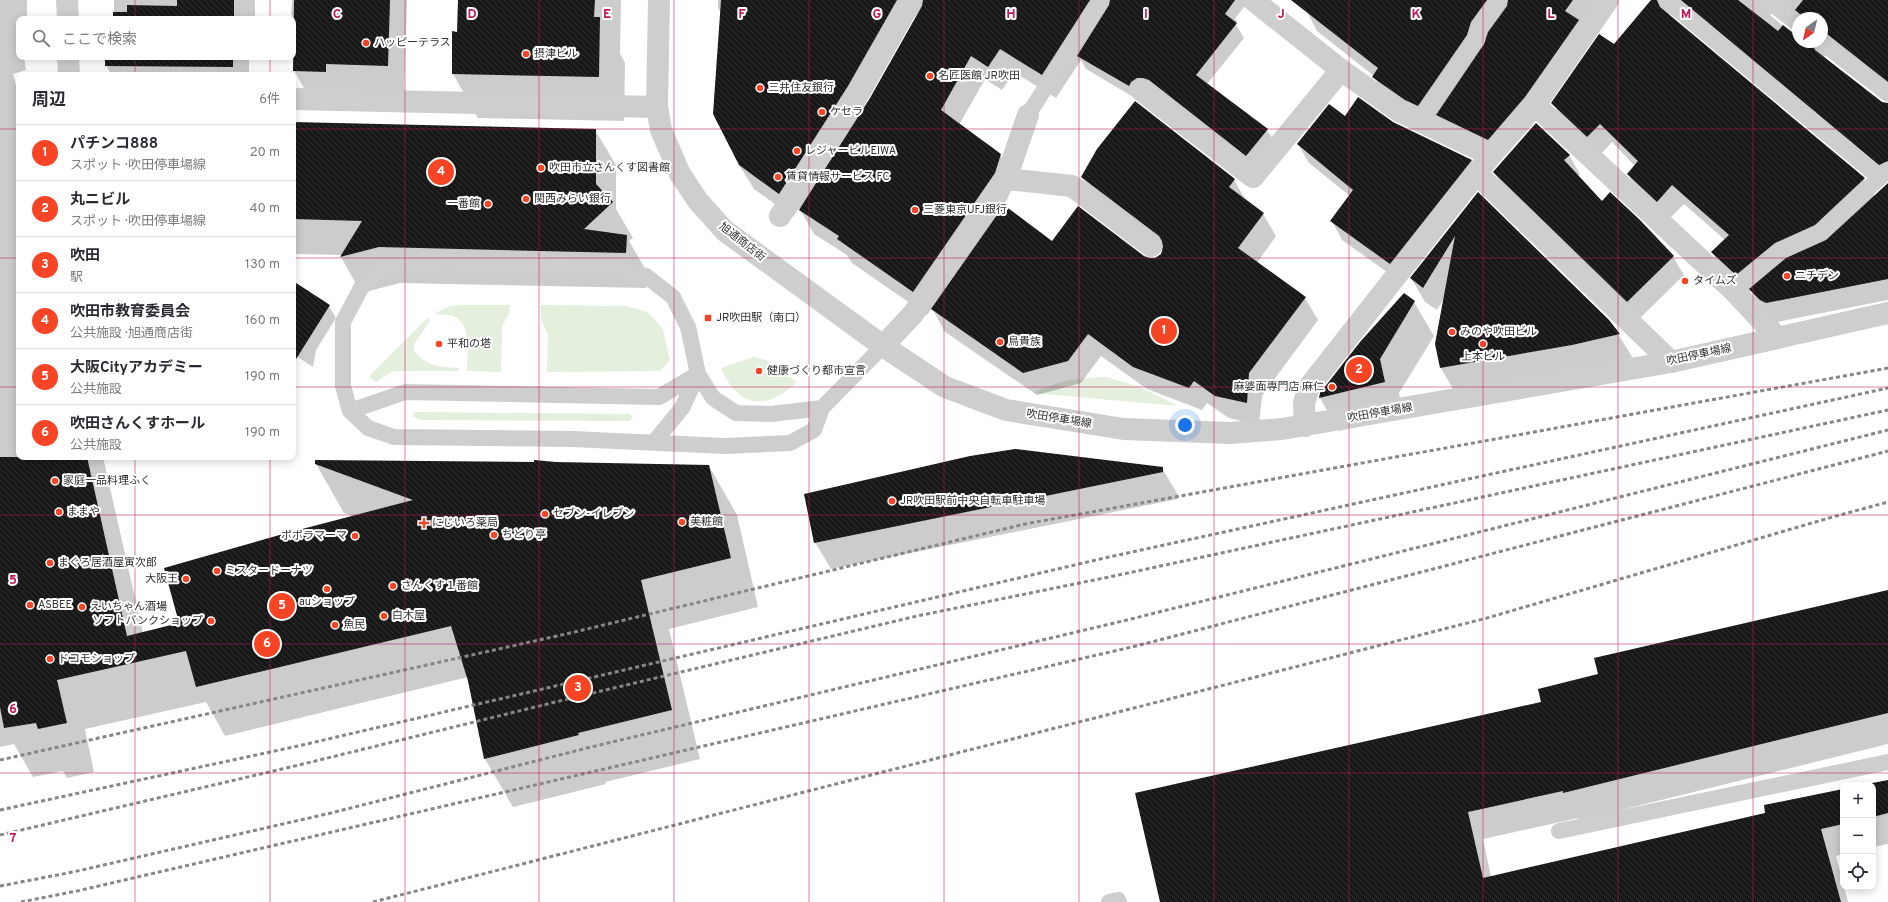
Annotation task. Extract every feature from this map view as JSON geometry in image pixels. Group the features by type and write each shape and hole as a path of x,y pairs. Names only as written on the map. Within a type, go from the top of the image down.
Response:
{"street":[{"path":"67,0 68,16"},
{"name":"旭通商店街","path":"659,0 657,107 661,130 680,174 698,201 725,231 882,346"},
{"path":"780,216 859,92 911,0"},
{"path":"1253,0 1341,70 1399,111 1491,155"},
{"path":"1305,426 1304,404 1309,387 1491,155 1535,105 1608,0"},
{"path":"68,60 69,72"},
{"path":"1141,90 1254,177 1341,70"},
{"path":"296,99 657,107"},
{"path":"1535,105 1733,290 1778,338"},
{"path":"882,346 913,314 1006,178 1028,115"},
{"path":"1477,174 1671,362"},
{"path":"1006,178 1072,186 1151,246"},
{"name":"吹田停車場線","path":"882,346 945,387 1006,410 1124,429 1230,433 1305,426 1671,362 1888,313"}],"lane":[{"path":"1028,115 1102,0"},
{"path":"1420,121 1476,39 1480,28 1499,0"},
{"path":"1666,0 1884,174 1820,233 1781,250 1733,290"},
{"path":"1768,0 1792,19"},
{"path":"1828,47 1888,94"},
{"path":"822,408 772,414 736,413 713,398 698,374 688,327 673,297 646,276 611,268 505,263 423,262 385,264 361,288 343,322 343,386 350,411 368,428 394,437 572,439 725,446 790,443 814,430 822,408 882,346"},
{"path":"350,411 405,392 659,397 698,374"},
{"path":"654,442 682,408 698,374"},
{"path":"1559,832 1888,762"},
{"path":"1109,902 1118,900 1119,902"}],"green space":[{"path":"460,305 510,305 509,314 502,326 501,372 467,371 468,351 466,332 463,324 457,318 449,315 437,315 436,313 447,307"},
{"path":"541,305 626,306 648,312 663,329 670,360 660,371 547,372 548,335 541,319"},
{"path":"428,317 430,321 414,344 414,351 429,363 439,366 459,368 459,371 393,371 376,382 369,377"},
{"path":"753,357 766,360 797,382 775,398 764,401 754,401 745,398 736,392 728,382 721,368"},
{"path":"1107,377 1140,387 1178,406 1033,393 1069,380"},
{"path":"415,412 630,414 633,418 629,421 420,420 412,416"}],"building":[{"path":"177,0 234,0 234,16 113,16 113,12 127,12 127,5 177,6"},
{"path":"294,0 390,0 388,66 326,64 326,72 293,71 293,60 296,60 296,16 294,16"},
{"name":"摂津ビル","path":"458,0 595,0 594,17 600,17 599,77 452,74 452,31 457,32"},
{"name":"三井住友銀行","path":"721,0 897,0 848,86 779,194 739,165 713,114"},
{"path":"923,0 1090,0 1042,75 1000,49 988,67 971,56 941,110 1001,154 995,173 913,292 837,239 839,236 799,210 870,98 922,6"},
{"path":"1110,0 1235,0 1225,14 1237,23 1196,75 1268,129 1246,156 1149,80 1137,78 1131,82 1129,86 1077,56 1109,5"},
{"path":"1291,0 1487,0 1471,22 1467,35 1418,106 1405,100 1372,77 1378,68"},
{"path":"1508,0 1573,0 1565,11 1579,20 1525,97 1488,140 1436,115 1484,44 1488,32 1507,6"},
{"path":"1651,0 1657,0 1660,7 1865,178 1815,225 1775,243 1736,275 1711,252 1729,235 1672,185 1657,202 1627,174 1638,161 1600,124 1587,137 1551,103 1599,34 1614,44"},
{"path":"1681,0 1738,0 1778,31 1783,25 1792,32 1792,48 1814,48 1882,102 1888,103 1888,161 1879,165"},
{"path":"1803,0 1888,0 1888,82 1828,35 1828,12 1798,12 1795,10"},
{"path":"105,60 233,60 233,67 105,66"},
{"path":"1358,97 1393,122 1472,160 1390,264 1330,221 1353,190 1297,144 1329,104 1345,116"},
{"path":"1135,101 1235,179 1229,187 1264,213 1238,248 1306,297 1249,373 1247,403 1215,396 1194,381 1189,388 1133,367 1088,334 1068,361 1023,373 931,309 1004,205 1052,241 1078,206 1144,256 1155,258 1161,254 1163,247 1159,236 1081,177 1097,149"},
{"path":"296,122 596,129 596,184 613,202 584,229 627,235 626,253 379,247 340,257 362,221 296,219"},
{"path":"1536,123 1570,155 1564,160 1602,201 1610,192 1640,220 1674,256 1627,302 1493,172"},
{"path":"1888,183 1888,279 1766,303 1760,300 1749,289 1786,258 1826,240"},
{"path":"1478,192 1609,320 1620,334 1572,345 1440,368 1435,344 1455,236 1423,288 1410,278"},
{"path":"296,283 330,305 296,359"},
{"path":"1404,293 1415,301 1380,359 1385,382 1319,398 1320,393 1360,342"},
{"path":"1015,449 1163,467 1163,472 814,543 804,494 970,456"},
{"path":"0,457 16,457 16,460 88,460 127,636 179,623 164,568 283,534 413,500 315,464 315,460 534,462 534,460 556,462 709,465 731,558 641,580 672,710 578,733 579,735 484,759 468,681 451,626 196,687 186,651 57,680 67,723 38,729 36,723 4,728 0,707"},
{"path":"1888,590 1888,713 1563,793 1563,791 1468,812 1483,878 1765,813 1764,805 1840,790 1840,825 1821,829 1841,902 1160,902 1135,793 1541,702 1538,689 1598,674 1594,658"},
{"path":"1888,780 1888,813 1876,816 1876,782"}],"railway":[{"path":"0,760 566,634 1025,524 1888,368"},
{"path":"0,810 298,746 1109,557 1888,388"},
{"path":"0,835 299,765 580,696 917,616 1114,576 1888,410"},
{"path":"0,886 73,872 331,813 591,747 1127,620 1888,430"},
{"path":"21,902 77,891 1136,646 1888,451"},
{"path":"373,902 1487,618 1888,502"}],"place":[{"name":"ハッピーテラス","path":"366,43"},
{"name":"摂津ビル","path":"526,54"},
{"name":"名匠医館 JR吹田","path":"930,76"},
{"name":"三井住友銀行","path":"760,88"},
{"name":"ケセラ","path":"822,112"},
{"name":"レジャービルEIWA","path":"797,151"},
{"name":"吹田市立さんくす図書館","path":"541,168"},
{"name":"吹田市教育委員会","path":"441,172"},
{"name":"賃貸情報サービス FC","path":"778,177"},
{"name":"関西みらい銀行","path":"526,199"},
{"name":"一番館","path":"488,204"},
{"name":"三菱東京UFJ銀行","path":"915,210"},
{"name":"ニチデン","path":"1787,276"},
{"name":"タイムズ","path":"1685,281"},
{"name":"JR吹田駅（南口）","path":"708,318"},
{"name":"パチンコ888","path":"1164,331"},
{"name":"みのや吹田ビル","path":"1452,332"},
{"name":"鳥貴族","path":"1000,342"},
{"name":"平和の塔","path":"439,344"},
{"name":"上本ビル","path":"1483,344"},
{"name":"丸ニビル","path":"1359,370"},
{"name":"健康づくり都市宣言","path":"759,371"},
{"name":"麻婆面専門店 麻仁","path":"1332,387"},
{"name":"家庭一品料理ふく","path":"55,481"},
{"name":"JR吹田駅前中央自転車駐車場","path":"892,501"},
{"name":"ままや","path":"59,512"},
{"name":"セブン-イレブン","path":"545,514"},
{"name":"美粧館","path":"682,522"},
{"name":"にじいろ薬局","path":"424,523"},
{"name":"ちどり亭","path":"494,535"},
{"name":"ポポラマーマ","path":"355,536"},
{"name":"まぐろ居酒屋寅次郎","path":"50,563"},
{"name":"ミスタードーナツ","path":"217,571"},
{"name":"大阪王","path":"186,579"},
{"name":"さんくす１番館","path":"393,586"},
{"name":"auショップ","path":"327,589"},
{"name":"ASBEE","path":"30,605"},
{"name":"大阪Cityアカデミー","path":"282,606"},
{"name":"えいちゃん酒場","path":"82,607"},
{"name":"白木屋","path":"384,616"},
{"name":"ソフトバンクショップ","path":"211,621"},
{"name":"魚民","path":"335,625"},
{"name":"吹田さんくすホール","path":"267,644"},
{"name":"ドコモショップ","path":"50,659"},
{"name":"吹田","path":"578,688"}]}
